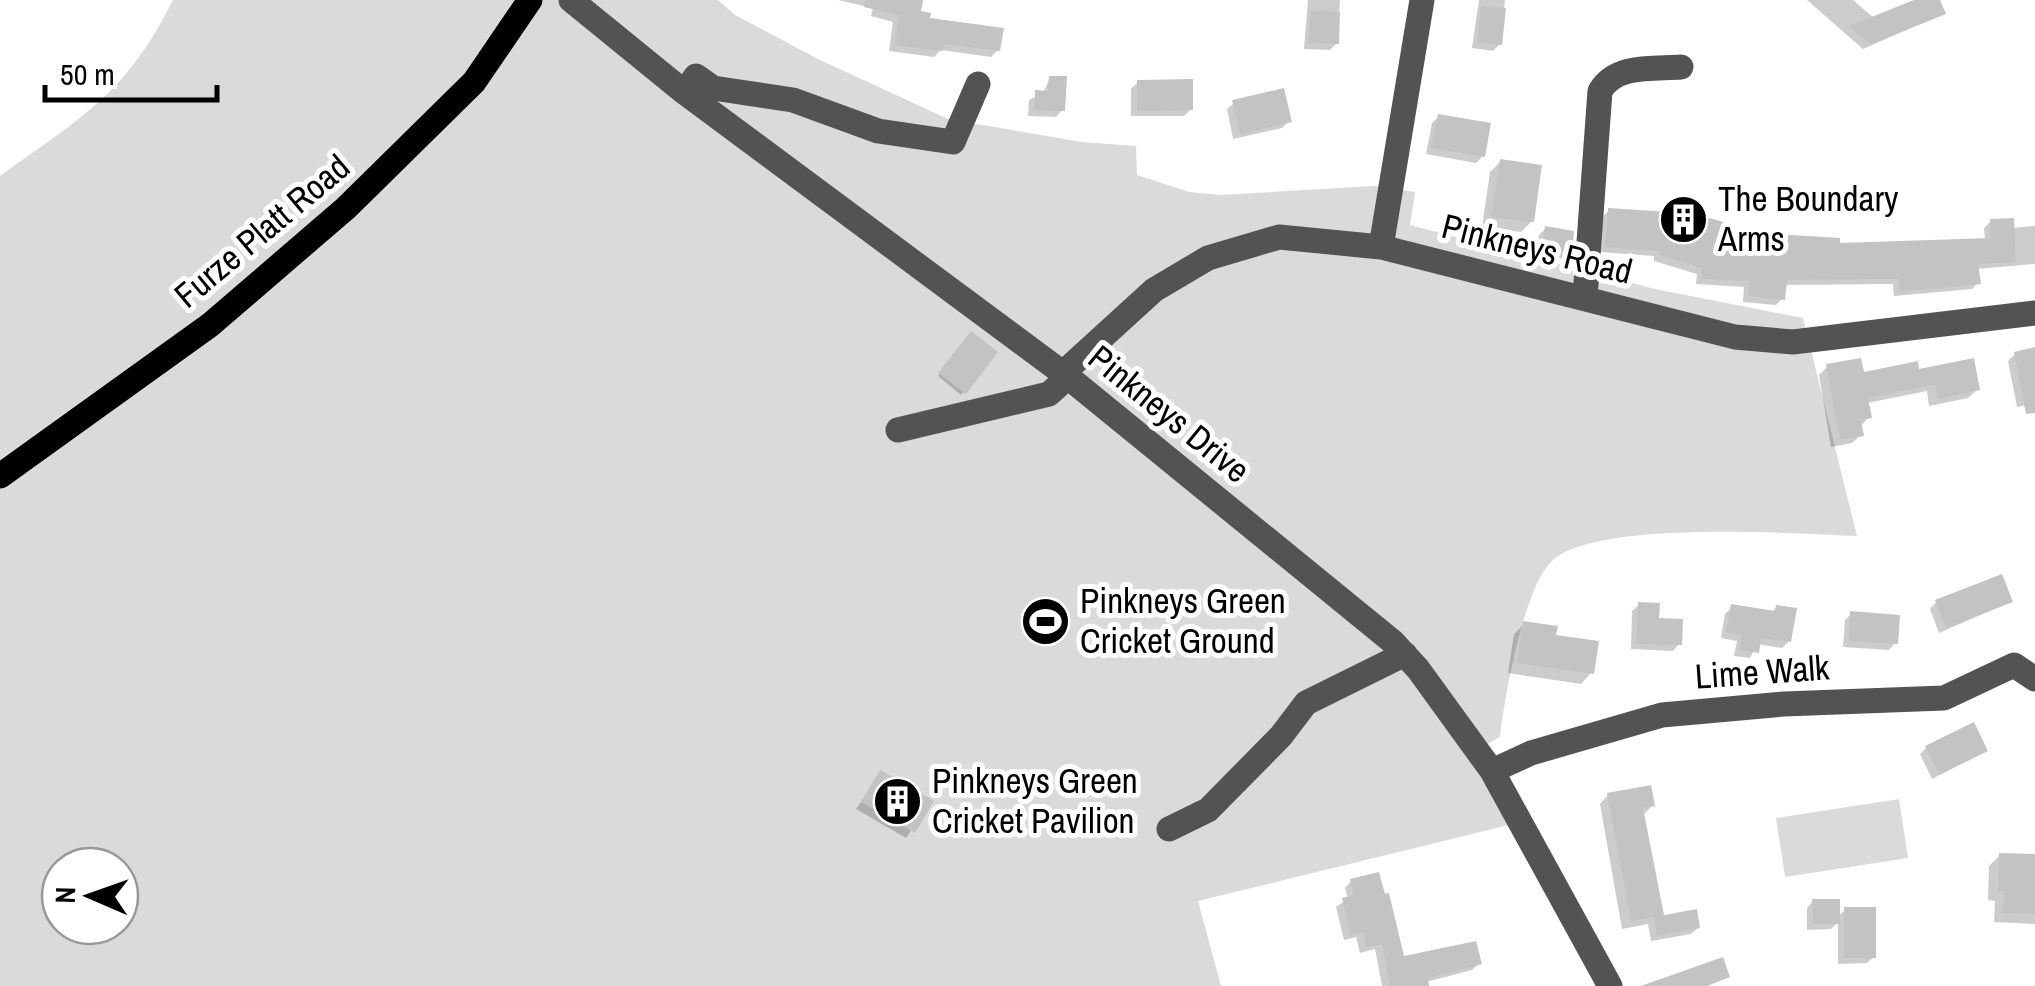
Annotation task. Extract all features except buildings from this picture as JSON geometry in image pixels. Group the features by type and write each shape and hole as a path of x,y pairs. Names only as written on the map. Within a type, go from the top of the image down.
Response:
{"main road":[{"name":"Furze Platt Road","path":"0,476 210,324 358,196 474,82 530,0"}],"street":[{"name":"Pinkneys Drive","path":"571,0 684,92 1066,375 1404,654 1492,770 1610,986"},
{"path":"1382,247 1422,0"},
{"path":"1585,298 1600,91 1611,77 1627,70 1680,67"},
{"path":"684,92 696,76 713,88 793,100 878,131 954,142 978,84"},
{"name":"Pinkneys Road","path":"898,430 1048,394 1154,290 1208,258 1280,237 1382,247 1734,336 1792,342 2035,313"},
{"path":"1169,828 1208,810 1281,736 1306,703 1404,654"},
{"name":"Lime Walk","path":"1492,770 1531,753 1662,715 1784,704 1944,698 2014,666 2035,679"}],"shaded area":[{"path":"173,0 718,0 735,15 818,59 948,119 1082,142 1136,146 1137,175 1189,192 1221,195 1374,186 1415,192 1410,225 1655,289 1803,318 1857,536 1651,534 1574,548 1551,562 1541,575 1524,619 1500,737 1479,749 1513,824 1198,901 1221,986 0,986 0,176 100,101 138,59"},
{"path":"1899,799 1908,858 1785,877 1776,818"}],"place":[{"name":"The Boundary Arms","path":"1683,219"},
{"name":"Pinkneys Green Cricket Ground","path":"1045,621"},
{"name":"Pinkneys Green Cricket Pavilion","path":"897,801"}]}
